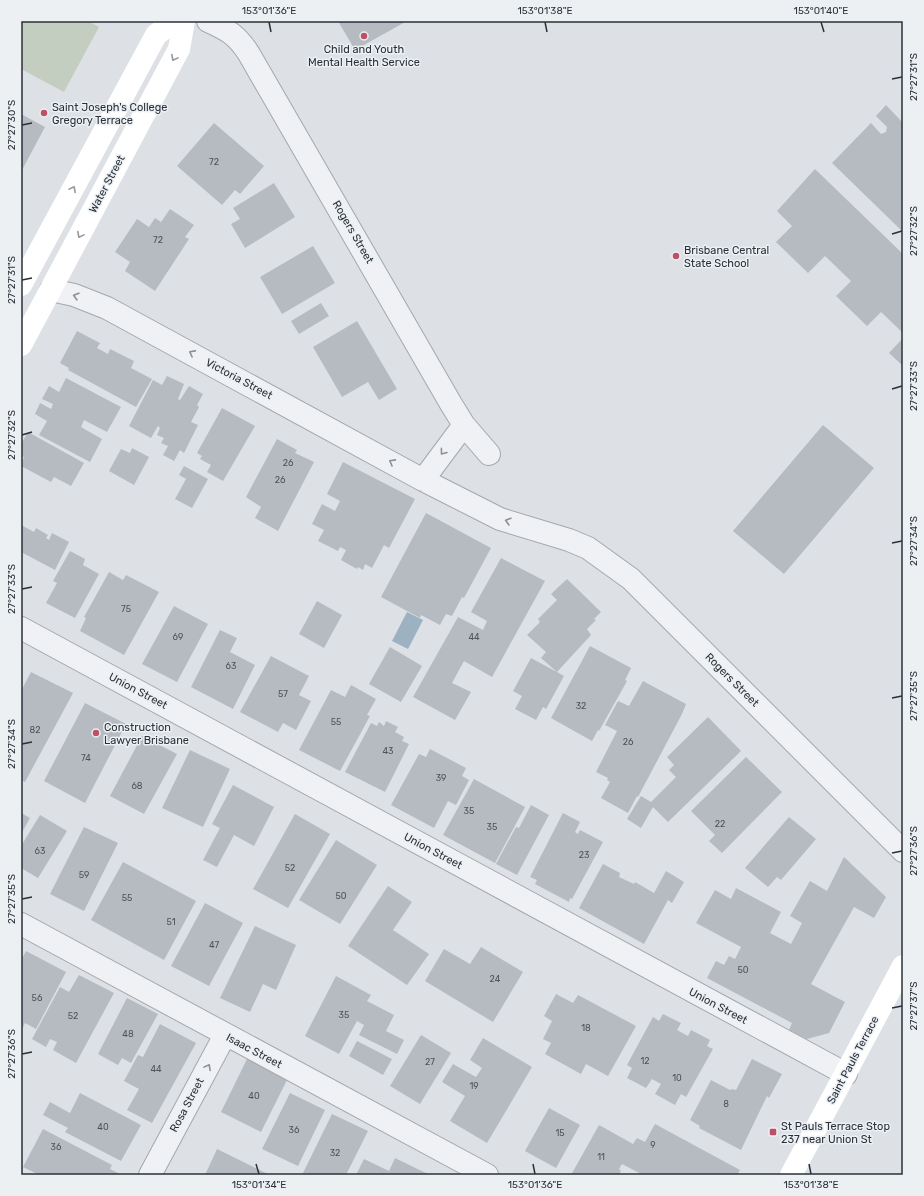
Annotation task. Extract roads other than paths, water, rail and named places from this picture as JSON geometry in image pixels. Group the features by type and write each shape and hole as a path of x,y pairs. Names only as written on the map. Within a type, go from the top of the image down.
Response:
{"main road":[{"path":"21,285 27,257 156,35 174,21"},
{"name":"Water Street","path":"21,345 179,49 184,21"},
{"name":"Saint Pauls Terrace","path":"791,1175 903,966"}],"street":[{"name":"Rogers Street","path":"208,21 228,30 239,39 249,54 464,424 489,454"},
{"name":"Victoria Street","path":"51,290 74,295 107,308 423,480 500,519 545,532"},
{"path":"423,480 464,424"},
{"name":"Rogers Street","path":"545,532 588,548 631,580 903,851"},
{"name":"Union Street","path":"21,628 846,1074"},
{"name":"Isaac Street","path":"21,924 224,1035 487,1175"},
{"name":"Rosa Street","path":"150,1175 224,1035"}],"water":[{"path":"407,612 423,620 408,649 392,641"}],"place":[{"name":"Child and Youth Mental Health Service","path":"364,36"},
{"name":"Saint Joseph's College Gregory Terrace","path":"44,113"},
{"name":"Brisbane Central State School","path":"676,256"},
{"name":"Construction Lawyer Brisbane","path":"96,733"},
{"name":"St Pauls Terrace Stop 237 near Union St","path":"773,1132"}]}
